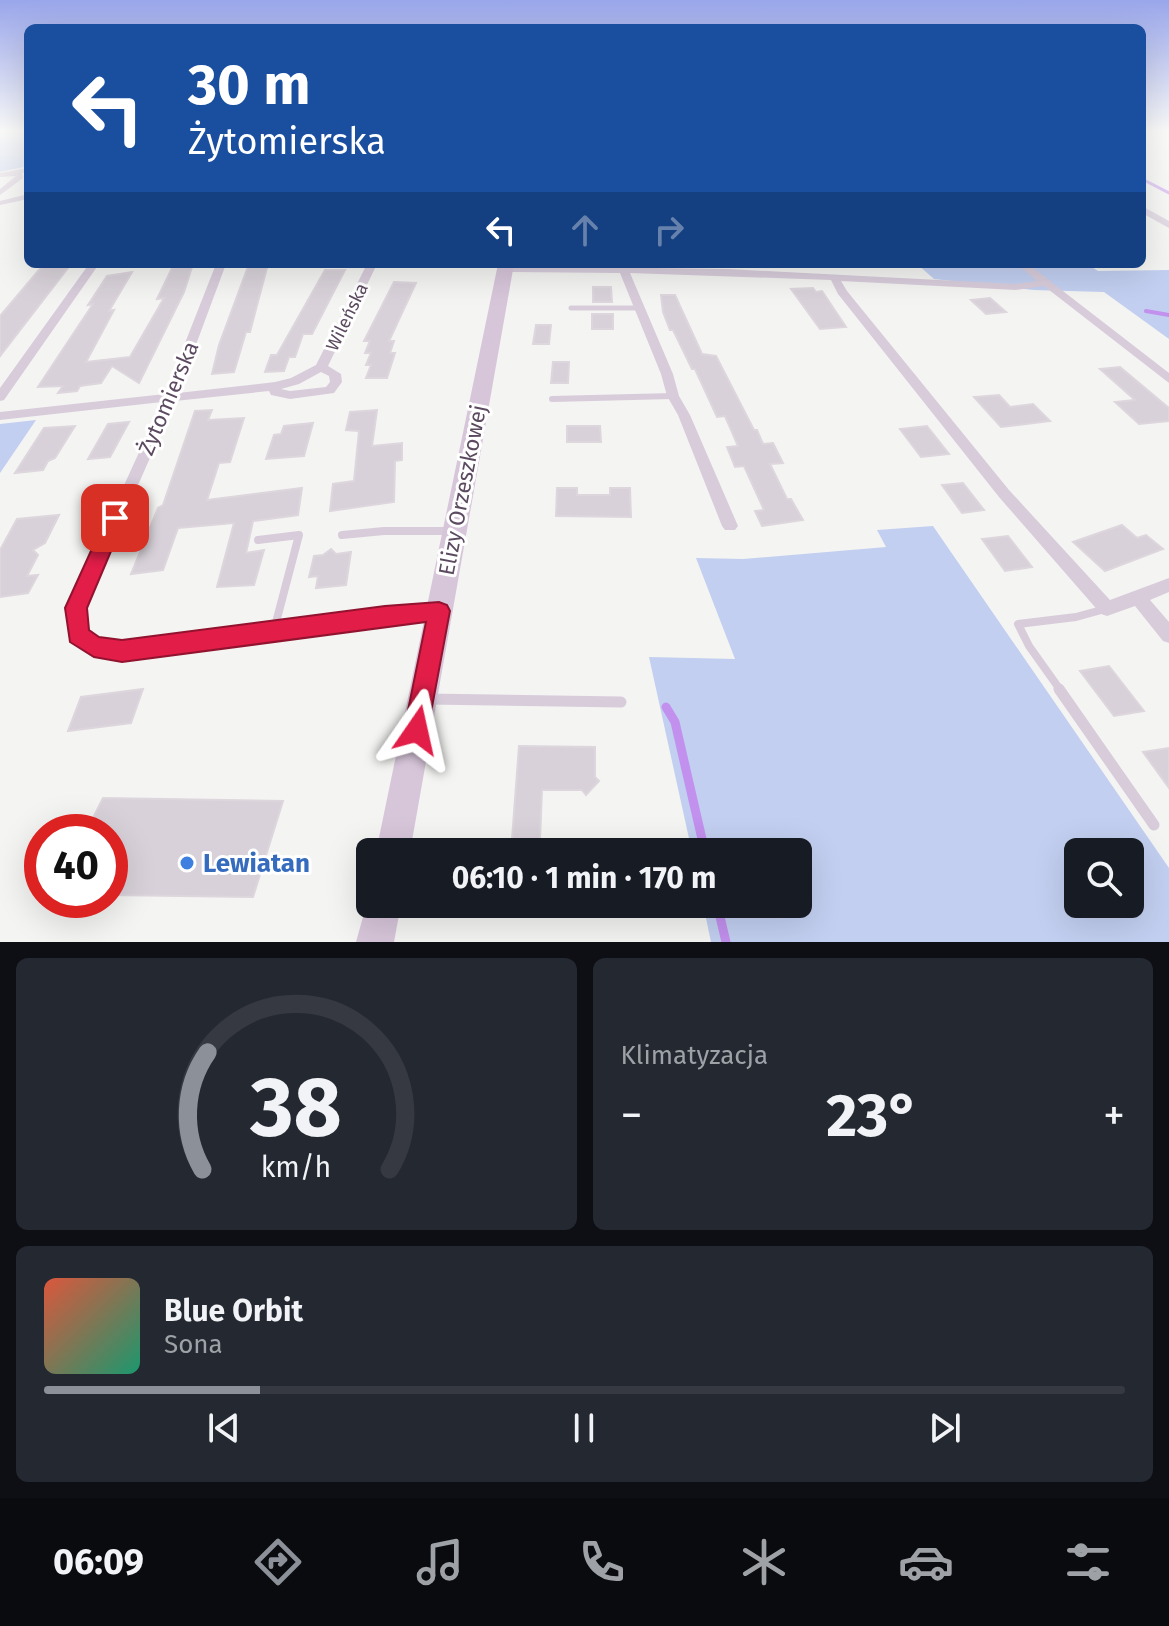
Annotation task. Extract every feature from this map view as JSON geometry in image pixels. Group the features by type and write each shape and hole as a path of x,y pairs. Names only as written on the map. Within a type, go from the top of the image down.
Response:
{"street":[{"path":"0,200 19,175"},
{"path":"0,200 24,197"},
{"path":"1146,211 1169,225"},
{"path":"0,397 91,268"},
{"name":"Żytomierska","path":"219,268 170,398 76,608 78,635 94,646 122,651 439,611"},
{"name":"Wileńska","path":"275,386 295,381 321,367 370,268"},
{"name":"Elizy Orzeszkowej","path":"396,838 505,268"},
{"path":"625,268 673,396 684,415 730,526"},
{"name":"Elizy Orzeszkowej","path":"646,268 1016,287 1043,283"},
{"path":"1026,268 1169,379"},
{"path":"834,277 842,292 986,472 1107,609 1169,585"},
{"path":"0,416 275,386 275,392 290,395 330,390 336,382 335,374 321,367"},
{"path":"1138,597 1169,635"},
{"path":"375,942 380,918"}],"lane":[{"path":"571,308 641,308"},
{"path":"552,399 673,396"},
{"path":"342,535 384,531 454,531"},
{"path":"258,540 299,535 274,630"},
{"path":"1107,609 1076,617 1018,624 1029,646 1154,825"},
{"path":"423,699 621,702"}],"shaded area":[{"path":"922,268 1169,270 1169,339 1104,292 1034,290 934,279"},
{"path":"36,420 0,473 0,424"},
{"path":"933,526 1169,868 1169,942 711,942 706,918 812,918 812,838 689,838 649,657 735,659 696,558 743,559 886,547 877,530"}],"building":[{"path":"41,268 68,268 0,356 0,316"},
{"path":"172,268 192,268 184,292 139,383 112,366 101,383 80,386 77,391 58,393 63,386 38,387 93,304 88,305 107,276 132,272 109,311 114,310 86,362 130,357 164,298 157,299"},
{"path":"248,268 267,268 250,332 246,332 234,372 212,374 219,345"},
{"path":"325,270 345,270 312,334 303,334 295,357 289,357 284,371 265,372 271,355 277,355"},
{"path":"394,282 416,283 389,341 394,341 390,353 395,353 387,378 366,378 371,365 366,365 371,353 365,353 370,341 364,341"},
{"path":"593,287 611,287 612,302 593,302"},
{"path":"813,288 816,292 822,291 846,327 820,329 791,289"},
{"path":"661,295 675,295 702,354 716,356 763,444 773,443 783,463 770,464 787,499 791,499 803,520 762,526 755,511 764,510 744,466 735,467 727,447 738,446 725,416 717,417 695,369 692,369 673,330 670,330"},
{"path":"990,298 1006,312 986,314 971,300"},
{"path":"592,314 613,314 613,329 592,329"},
{"path":"536,325 551,325 549,344 533,344"},
{"path":"553,362 569,362 568,383 551,383"},
{"path":"1120,367 1169,408 1169,421 1139,424 1115,402 1135,400 1100,369"},
{"path":"999,395 1010,407 1033,404 1050,421 1001,427 974,397"},
{"path":"212,410 208,420 244,418 230,462 219,463 207,500 302,488 298,515 253,521 246,553 264,550 254,585 217,587 234,523 178,528 163,570 131,574 158,508 163,505 195,411"},
{"path":"377,410 372,446 402,443 402,460 395,461 394,502 330,511 333,484 354,481 359,431 346,430 350,412"},
{"path":"129,422 110,457 88,459 108,424"},
{"path":"313,423 304,456 266,459 274,435 281,434 284,426"},
{"path":"75,426 55,458 48,461 43,470 15,473 44,428"},
{"path":"567,426 600,426 601,442 567,442"},
{"path":"927,426 949,454 921,457 900,429"},
{"path":"963,483 984,510 962,513 942,485"},
{"path":"557,488 577,488 577,495 610,495 610,488 630,488 631,517 556,516"},
{"path":"59,515 45,543 33,550 38,555 27,576 38,575 28,593 0,597 0,550 17,519"},
{"path":"1122,525 1137,538 1146,535 1163,549 1105,571 1073,542"},
{"path":"1008,536 1032,567 1005,571 982,539"},
{"path":"331,549 336,554 351,552 346,585 316,588 318,576 309,577 314,556 323,555"},
{"path":"1109,666 1144,711 1114,716 1080,671"},
{"path":"143,689 131,723 68,731 81,697"},
{"path":"519,746 595,747 595,777 599,781 586,795 582,790 542,790 540,838 512,838"},
{"path":"1169,748 1169,788 1143,752"},
{"name":"Lewiatan","path":"103,798 283,801 253,897 128,895 128,814 95,814"}],"waterway":[{"path":"1146,181 1169,193"},
{"path":"1146,311 1169,315"},
{"path":"666,707 675,722 702,838"},
{"path":"720,918 726,942"}],"place":[{"name":"Lewiatan","path":"187,863"}],"route":[{"path":"115,518 76,608 78,635 94,646 122,651 385,615 439,611 417,730"}]}
